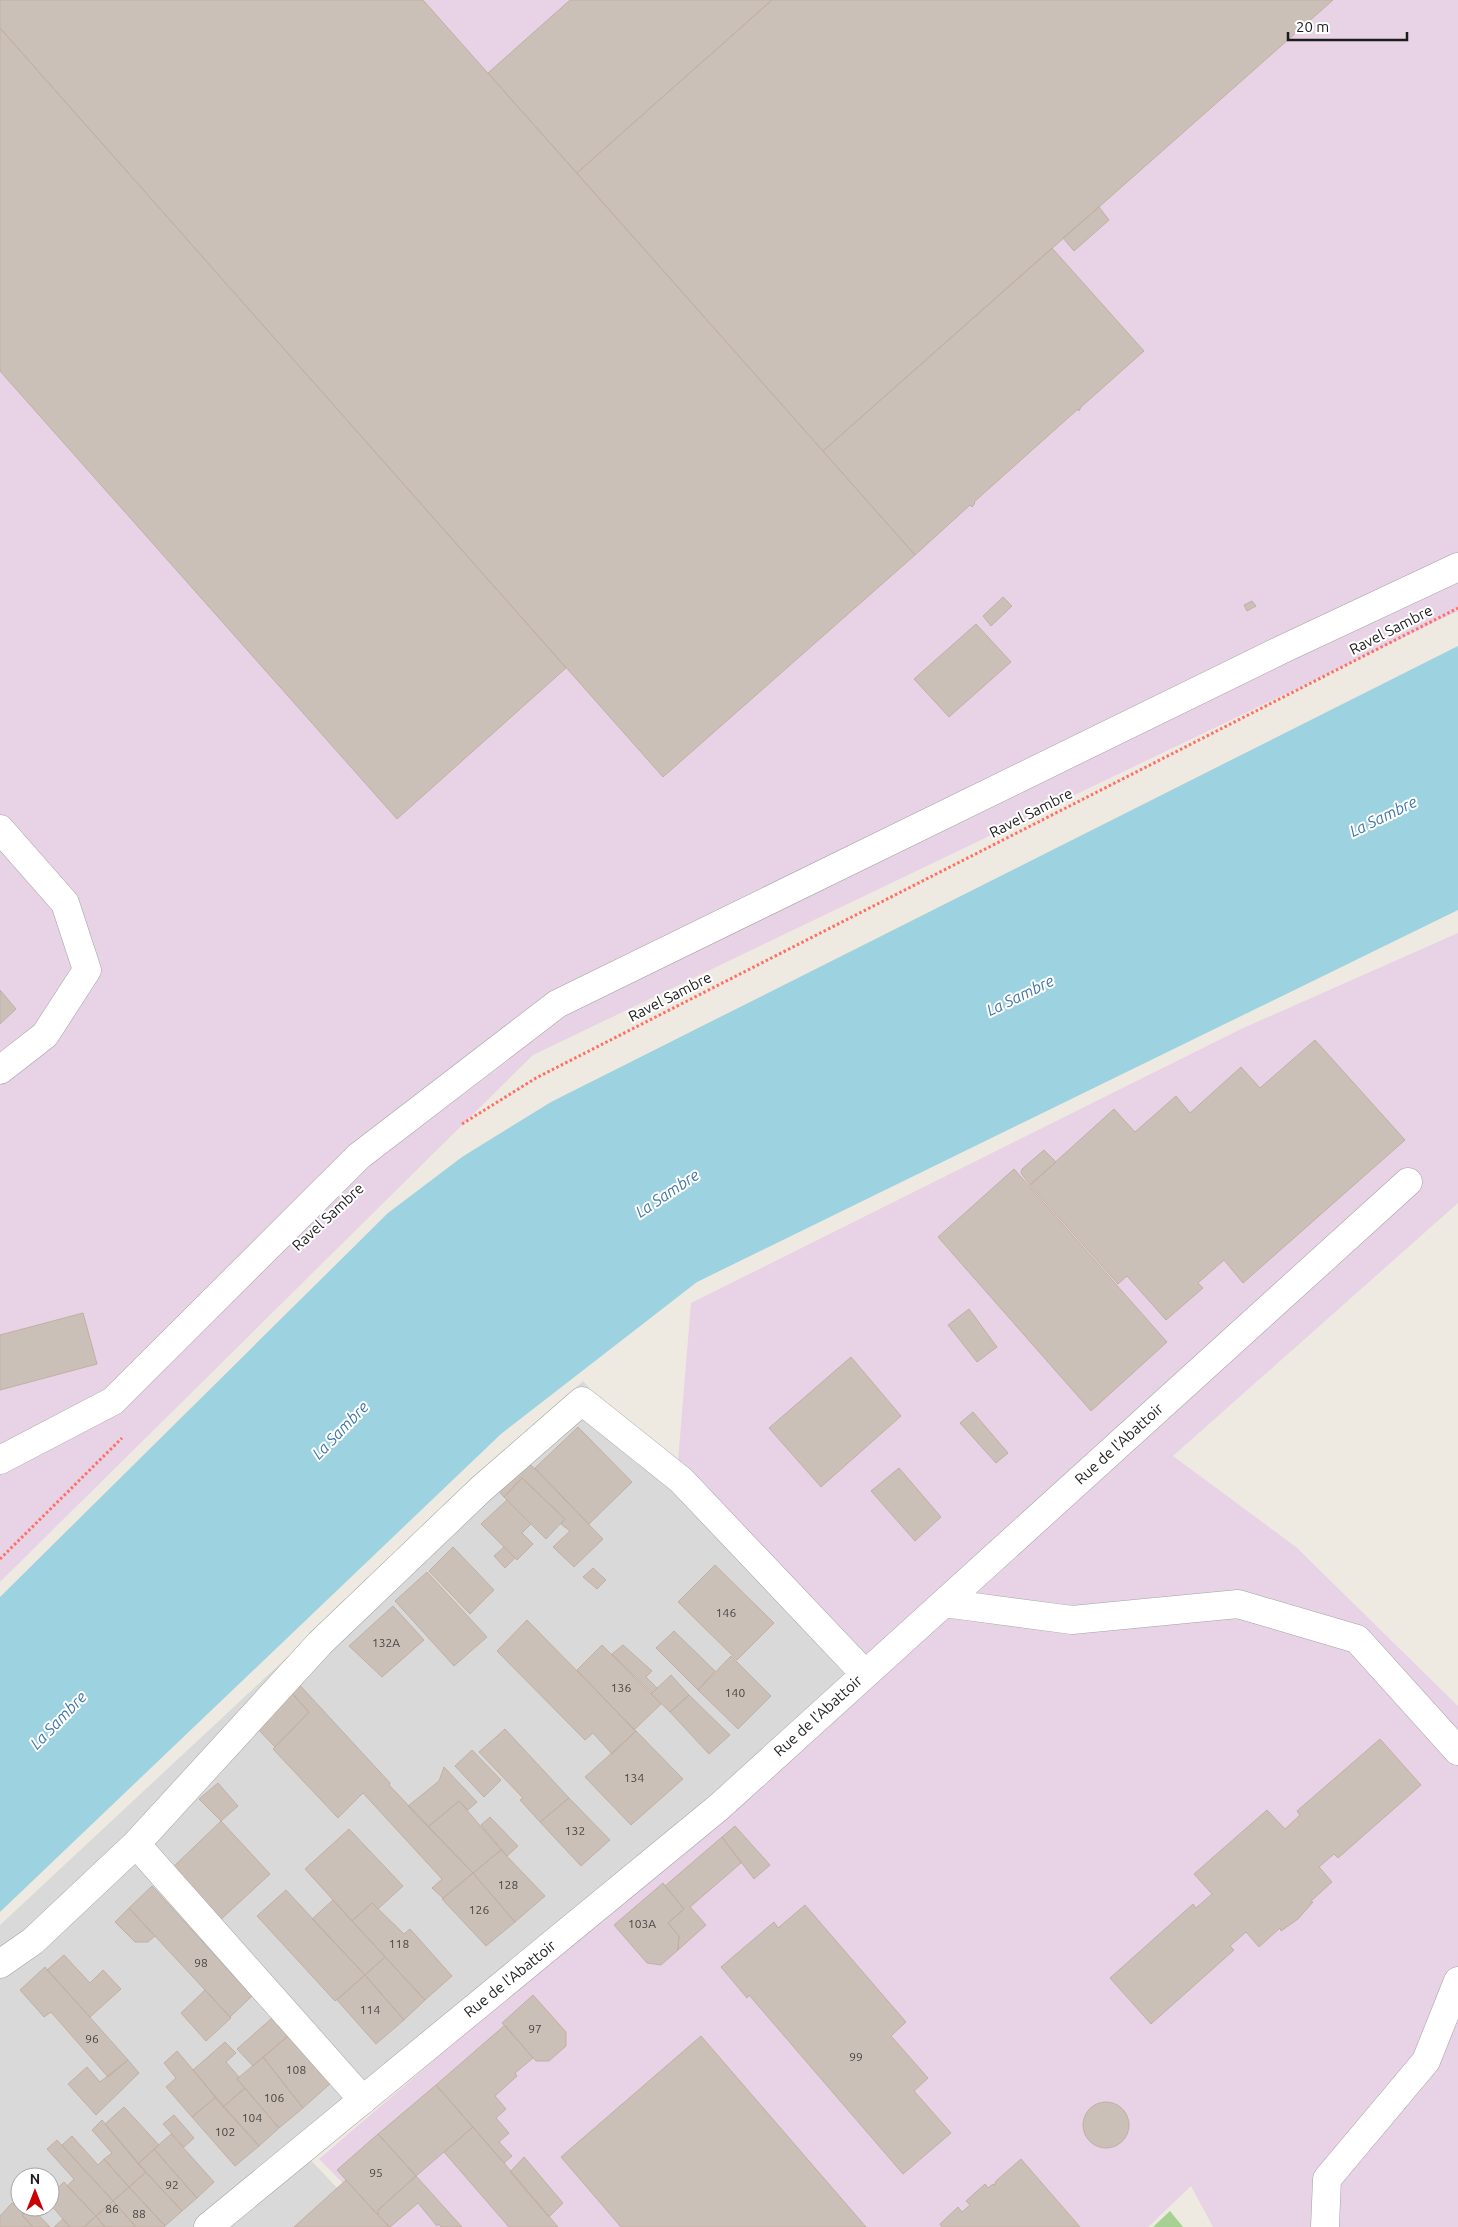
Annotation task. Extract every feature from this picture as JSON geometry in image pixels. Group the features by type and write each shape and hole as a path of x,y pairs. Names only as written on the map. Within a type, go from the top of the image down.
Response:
{"street":[{"path":"0,1460 113,1401 359,1156 558,1004 1283,649 1458,567"},
{"path":"0,829 65,903 87,970 44,1035 0,1070"},
{"name":"Rue de l'Abattoir","path":"208,2227 719,1807 1408,1182"},
{"path":"0,1964 33,1941 136,1844 320,1642 481,1489 582,1401 680,1480 865,1674"},
{"path":"944,1603 1072,1620 1238,1604 1357,1639 1458,1751"},
{"path":"136,1844 362,2100"},
{"path":"1325,2227 1327,2179 1426,2061 1458,1981"}],"path":[{"name":"Ravel Sambre","path":"454,1128 536,1078 1458,608"},
{"path":"0,1559 127,1432"}],"shaded area":[{"path":"0,0 1458,0 1458,611 533,1055 0,1582"},
{"path":"1458,933 1458,1203 1173,1456 1296,1547 1458,1706 1458,2227 1213,2227 1191,2186 1148,2227 386,2227 319,2159 860,1695 678,1461 691,1303 1241,1029"},
{"path":"583,1381 845,1675 306,2155 374,2227 0,2227 0,1925"}],"green space":[{"path":"1170,2211 1183,2227 1153,2227"}],"water":[{"name":"La Sambre","path":"1458,646 1458,910 697,1282 501,1434 0,1912 0,1597 388,1213 462,1157 551,1102"}],"building":[{"path":"0,0 423,0 915,555 663,777 0,28"},
{"path":"570,0 772,0 577,173 488,73"},
{"path":"772,0 1333,0 823,451 577,173"},
{"path":"0,28 566,668 397,819 0,371"},
{"path":"1099,207 1109,220 1074,251 1063,238"},
{"path":"1052,248 1144,351 1081,407 1079,411 1078,409 974,502 972,507 970,505 915,555 823,451"},
{"path":"1003,597 1012,606 991,626 983,616"},
{"path":"1252,601 1256,606 1247,611 1244,605"},
{"path":"976,624 1011,662 949,717 914,679"},
{"path":"0,990 16,1009 0,1024"},
{"path":"1315,1040 1405,1140 1243,1283 1224,1260 1198,1283 1203,1288 1166,1320 1127,1276 1118,1284 1030,1185 1114,1109 1135,1132 1176,1096 1190,1113 1241,1067 1260,1088"},
{"path":"1044,1150 1056,1162 1030,1185 1021,1173 1022,1169"},
{"path":"1014,1169 1167,1342 1091,1411 938,1237"},
{"path":"969,1309 997,1347 977,1362 948,1325"},
{"path":"83,1313 97,1364 0,1390 0,1335"},
{"path":"851,1357 901,1416 821,1487 769,1428"},
{"path":"973,1412 1008,1453 996,1463 960,1423"},
{"path":"578,1427 632,1482 589,1524 535,1468"},
{"path":"527,1461 603,1539 574,1567 553,1547 570,1531 561,1524 565,1519 522,1478 504,1497 497,1489"},
{"path":"899,1468 941,1517 915,1541 871,1491"},
{"path":"522,1478 565,1519 546,1539 504,1497"},
{"path":"507,1500 531,1524 522,1533 533,1544 517,1560 481,1524"},
{"path":"453,1547 494,1590 470,1614 429,1571"},
{"path":"504,1547 515,1558 505,1568 494,1556"},
{"path":"715,1565 774,1623 737,1660 678,1602"},
{"path":"593,1568 606,1580 597,1589 583,1577"},
{"path":"427,1572 487,1637 454,1666 395,1601"},
{"path":"393,1606 424,1640 382,1677 349,1646"},
{"path":"527,1620 636,1731 612,1754 593,1733 585,1740 497,1651"},
{"path":"674,1631 715,1671 698,1690 656,1648"},
{"path":"602,1645 661,1704 634,1730 577,1670"},
{"path":"623,1645 652,1671 646,1677 657,1688 652,1693 612,1654"},
{"path":"731,1656 771,1696 738,1729 698,1690"},
{"path":"671,1675 689,1695 670,1712 651,1694"},
{"path":"296,1681 390,1783 389,1785 473,1873 443,1898 432,1888 442,1879 363,1793 338,1818 273,1749 309,1712 288,1689"},
{"path":"288,1689 309,1712 275,1747 253,1724"},
{"path":"689,1695 730,1735 709,1754 670,1712"},
{"path":"505,1729 569,1798 540,1822 520,1800 523,1798 479,1752"},
{"path":"636,1731 683,1779 631,1825 585,1777"},
{"path":"1380,1739 1421,1785 1338,1858 1334,1854 1319,1867 1332,1882 1310,1902 1313,1902 1298,1919 1281,1931 1280,1928 1259,1947 1246,1932 1230,1946 1234,1950 1151,2024 1110,1978 1193,1904 1196,1908 1212,1894 1194,1874 1267,1810 1285,1829 1300,1815 1297,1811"},
{"path":"472,1750 501,1780 484,1797 455,1766"},
{"path":"444,1767 477,1802 468,1810 459,1801 428,1827 408,1806 439,1781"},
{"path":"218,1783 238,1806 221,1821 199,1799"},
{"path":"569,1798 610,1840 581,1866 540,1822"},
{"path":"459,1801 501,1850 473,1873 428,1827"},
{"path":"490,1817 518,1846 507,1856 481,1825"},
{"path":"221,1821 270,1874 217,1923 169,1871"},
{"path":"735,1826 770,1865 754,1879 722,1837"},
{"path":"349,1829 403,1886 378,1909 372,1903 352,1921 305,1869"},
{"path":"722,1837 741,1863 690,1907 706,1925 678,1950 679,1936 668,1923 684,1909 665,1886"},
{"path":"501,1850 545,1896 515,1922 473,1873"},
{"path":"473,1873 515,1922 486,1946 442,1899"},
{"path":"663,1883 684,1909 668,1923 679,1936 678,1950 661,1965 647,1963 614,1925"},
{"path":"152,1886 252,1996 230,2017 129,1908"},
{"path":"286,1890 365,1975 335,2001 257,1916"},
{"path":"333,1900 385,1957 365,1975 312,1919"},
{"path":"372,1903 404,1934 410,1929 452,1976 425,2000 352,1921"},
{"path":"805,1905 906,2022 891,2036 928,2078 914,2091 951,2133 903,2174 749,1995 747,1998 721,1967 774,1922 778,1928"},
{"path":"129,1908 155,1936 148,1942 135,1942 115,1922"},
{"path":"64,1955 90,1983 103,1970 121,1989 90,2017 47,1970"},
{"path":"385,1957 425,2000 404,2020 365,1975"},
{"path":"45,1967 128,2060 108,2077 51,2012 44,2017 20,1990"},
{"path":"365,1975 404,2020 376,2044 337,2000"},
{"path":"205,1990 231,2018 206,2041 181,2013"},
{"path":"533,1995 566,2032 566,2046 549,2061 536,2061 502,2023"},
{"path":"272,2018 288,2036 253,2066 237,2049"},
{"path":"505,2025 533,2058 515,2073 517,2076 495,2096 506,2109 496,2118 509,2133 499,2142 512,2156 504,2163 436,2085"},
{"path":"288,2036 332,2082 303,2108 263,2057"},
{"path":"701,2036 866,2227 621,2227 561,2157"},
{"path":"225,2042 236,2053 226,2062 239,2077 237,2079 245,2088 223,2107 193,2070"},
{"path":"177,2051 216,2097 192,2117 166,2087 176,2078 164,2063"},
{"path":"263,2057 303,2108 279,2128 237,2079"},
{"path":"128,2060 139,2073 96,2115 68,2084 87,2067 100,2082"},
{"path":"436,2085 473,2127 416,2176 378,2134"},
{"path":"245,2088 279,2128 259,2146 223,2107"},
{"path":"216,2097 259,2146 235,2166 192,2117"},
{"path":"1106,2102 1119,2106 1125,2112 1129,2125 1125,2138 1119,2144 1106,2148 1093,2144 1087,2138 1083,2125 1087,2112 1093,2106"},
{"path":"124,2107 159,2145 138,2164 105,2124"},
{"path":"174,2115 194,2138 184,2147 163,2124"},
{"path":"102,2120 146,2172 129,2187 104,2159 112,2153 92,2130"},
{"path":"473,2127 558,2227 509,2227 444,2152"},
{"path":"171,2134 214,2182 197,2198 154,2149"},
{"path":"378,2134 416,2176 377,2211 379,2213 377,2214 337,2170"},
{"path":"72,2136 98,2165 104,2159 129,2187 113,2201 62,2145"},
{"path":"57,2140 113,2201 96,2216 67,2186 74,2179 47,2149"},
{"path":"154,2149 197,2198 182,2211 138,2164"},
{"path":"524,2157 563,2203 549,2217 510,2172"},
{"path":"1021,2159 1080,2227 942,2227 940,2224 958,2207 962,2212 970,2205 966,2201 985,2184 988,2188 993,2184 994,2186 996,2181"},
{"path":"146,2172 182,2211 165,2226 129,2187"},
{"path":"416,2176 462,2227 441,2227 439,2224 437,2226 418,2203 390,2227 377,2214 379,2213 377,2211"},
{"path":"346,2180 389,2227 294,2227"},
{"path":"64,2182 96,2216 84,2227 70,2227 60,2216 60,2186"},
{"path":"129,2187 164,2227 136,2227 113,2201"},
{"path":"113,2201 136,2227 105,2227 96,2216"},
{"path":"10,2205 10,2217 24,2217 33,2227 0,2227 0,2216"},
{"path":"96,2216 105,2227 84,2227"},
{"path":"24,2217 40,2217 50,2227 33,2227"},
{"path":"63,2219 70,2227 54,2227"}]}
